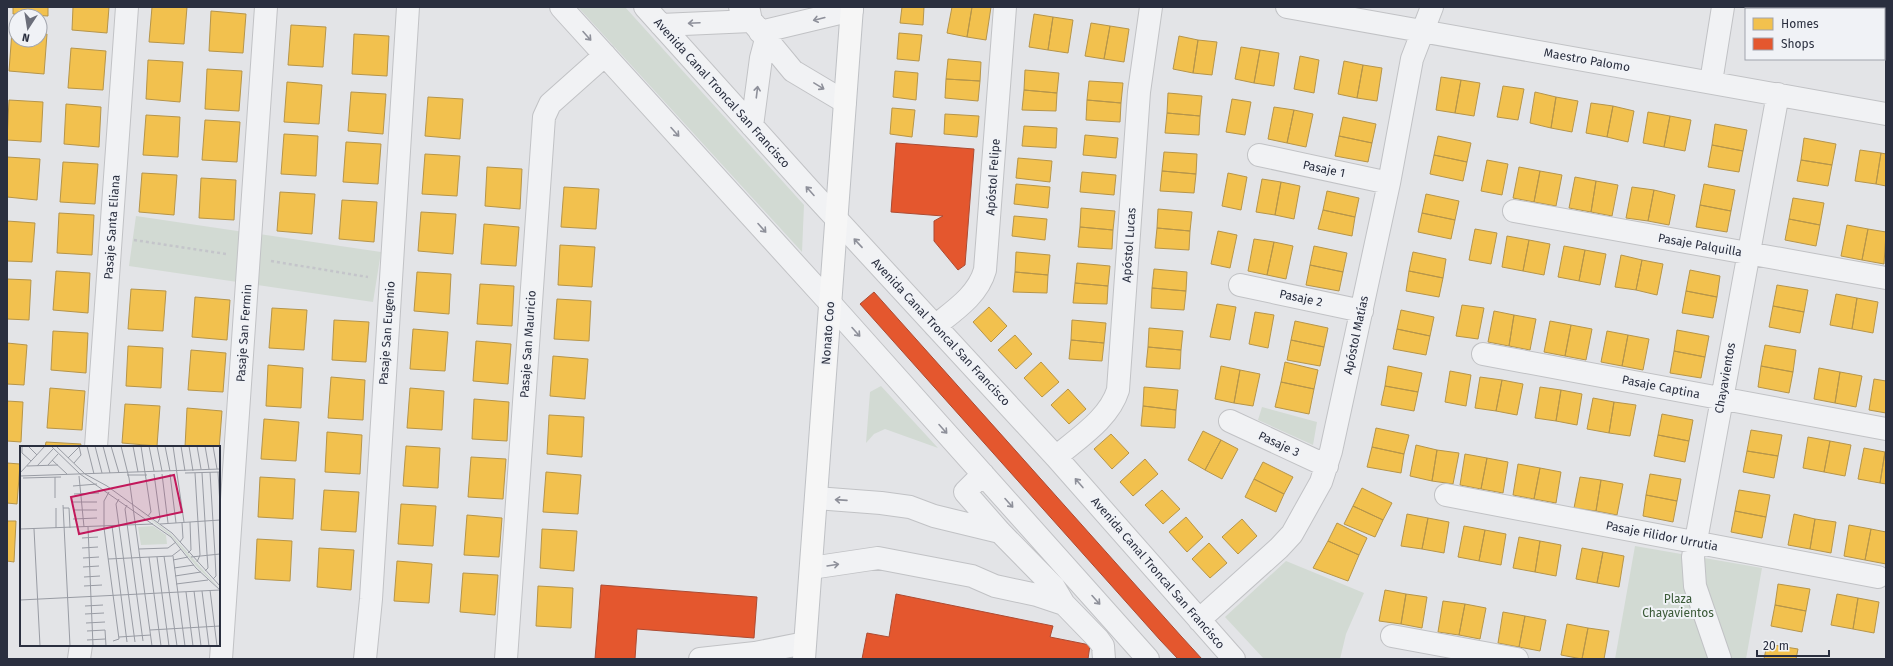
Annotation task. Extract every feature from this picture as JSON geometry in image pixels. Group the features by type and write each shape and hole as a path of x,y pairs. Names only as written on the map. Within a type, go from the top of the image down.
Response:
{"main road":[{"name":"Nonato Coo","path":"805,651 852,9"}],"street":[{"name":"Pasaje Santa Eliana","path":"96,446 127,7"},
{"name":"Pasaje San Fermin","path":"222,659 266,7"},
{"name":"Pasaje San Eugenio","path":"365,659 371,599 408,7"},
{"path":"561,7 983,474 1140,656"},
{"name":"Avenida Canal Troncal San Francisco","path":"645,7 752,126 1056,457 1234,659"},
{"name":"Apóstol Felipe","path":"935,326 971,296 980,284 985,270 1005,7"},
{"name":"Apóstol Lucas","path":"1056,457 1103,416 1113,403 1118,390 1139,92 1151,7"},
{"name":"Maestro Palomo","path":"1287,7 1886,114"},
{"name":"Apóstol Matías","path":"1199,620 1279,548 1292,534 1318,488 1327,466 1389,183 1412,59 1432,7"},
{"path":"1711,82 1723,7"},
{"path":"661,25 786,27 852,9"},
{"path":"751,26 793,71 845,102"},
{"path":"751,26 752,126"},
{"name":"Pasaje San Mauricio","path":"506,659 544,116 546,110 555,100 605,56"},
{"name":"Chayavientos","path":"1720,659 1695,586 1693,557 1778,94"},
{"name":"Pasaje 1","path":"1260,155 1389,183"},
{"name":"Pasaje Palquilla","path":"1514,211 1886,278"},
{"name":"Pasaje 2","path":"1240,285 1362,311"},
{"name":"Pasaje Captina","path":"1483,354 1886,429"},
{"name":"Pasaje 3","path":"1230,421 1327,466"},
{"path":"983,474 965,492 1000,532 1054,587 1064,604 1098,639 1106,655"},
{"name":"Pasaje Filidor Urrutia","path":"1446,495 1878,577"},
{"path":"816,498 881,503 910,508 934,516 1000,532"},
{"path":"811,568 878,558 972,576 995,586 1037,595 1064,604"},
{"path":"1392,636 1517,659"},
{"path":"80,659 82,646"},
{"path":"700,659 741,657 782,649 805,651"}],"green space":[{"path":"578,7 625,7 804,205 802,252"},
{"path":"136,216 381,252 373,302 129,266"},
{"path":"881,386 938,448 885,429 874,434 866,443 870,392"},
{"path":"1262,407 1317,422 1313,445 1258,420"},
{"name":"Plaza Chayavientos","path":"1635,546 1762,568 1746,659 1615,659"},
{"path":"1286,561 1364,593 1346,634 1340,659 1264,659 1225,617"}],"building: Homes":[{"path":"13,7 48,7 48,8"},
{"path":"73,7 109,7 107,33 72,30"},
{"path":"152,7 187,7 184,44 149,42"},
{"path":"902,7 924,7 923,25 900,23"},
{"path":"952,7 972,7 967,37 947,33"},
{"path":"972,7 991,7 986,40 967,37"},
{"path":"211,11 246,14 243,53 209,51"},
{"path":"1034,14 1053,17 1048,50 1029,47"},
{"path":"1053,17 1073,20 1068,53 1048,50"},
{"path":"1091,23 1110,26 1104,59 1085,56"},
{"path":"291,25 326,27 323,67 288,65"},
{"path":"1110,26 1129,29 1124,62 1104,59"},
{"path":"899,33 922,35 919,61 897,59"},
{"path":"354,34 389,36 387,76 352,74"},
{"path":"1179,36 1198,40 1193,73 1173,69"},
{"path":"1198,40 1217,42 1212,75 1193,73"},
{"path":"1241,47 1260,50 1254,83 1235,79"},
{"path":"11,48 46,48 44,74 9,71"},
{"path":"71,48 106,51 103,90 68,88"},
{"path":"1260,50 1279,53 1274,86 1254,83"},
{"path":"1300,56 1319,60 1314,93 1294,89"},
{"path":"948,59 981,62 980,81 946,79"},
{"path":"148,60 183,62 180,102 146,99"},
{"path":"1344,61 1363,65 1357,98 1338,94"},
{"path":"1363,65 1382,68 1377,101 1357,98"},
{"path":"207,69 242,71 239,111 205,109"},
{"path":"1025,70 1059,73 1057,93 1024,90"},
{"path":"895,71 918,73 916,100 893,97"},
{"path":"1441,77 1461,80 1455,113 1436,110"},
{"path":"946,79 980,81 978,101 945,98"},
{"path":"1461,80 1480,83 1474,116 1455,113"},
{"path":"1089,81 1123,83 1121,103 1087,100"},
{"path":"287,82 322,85 319,124 284,122"},
{"path":"1503,86 1524,89 1518,120 1497,117"},
{"path":"1024,90 1057,93 1056,111 1022,110"},
{"path":"351,92 386,94 383,134 348,131"},
{"path":"1535,92 1556,97 1551,128 1530,123"},
{"path":"1168,93 1202,96 1200,116 1167,113"},
{"path":"428,97 463,99 460,139 425,136"},
{"path":"1556,97 1578,101 1572,132 1551,128"},
{"path":"1232,99 1251,102 1245,135 1226,132"},
{"path":"9,100 43,102 41,142 7,140"},
{"path":"1087,100 1121,103 1120,122 1086,120"},
{"path":"1591,103 1613,106 1607,137 1586,133"},
{"path":"66,104 101,107 99,147 64,144"},
{"path":"1613,106 1634,111 1628,142 1607,137"},
{"path":"1274,107 1294,110 1287,143 1268,139"},
{"path":"892,108 915,110 912,137 890,134"},
{"path":"1294,110 1313,114 1306,147 1287,143"},
{"path":"1648,112 1670,116 1664,147 1643,143"},
{"path":"1167,113 1200,116 1199,135 1165,133"},
{"path":"945,114 979,116 977,137 944,134"},
{"path":"146,115 180,117 178,157 143,155"},
{"path":"1670,116 1691,120 1685,151 1664,147"},
{"path":"1343,117 1376,124 1372,143 1339,136"},
{"path":"205,120 240,122 237,162 202,160"},
{"path":"1715,124 1747,130 1743,151 1712,145"},
{"path":"1024,126 1057,128 1056,148 1022,146"},
{"path":"284,134 318,136 316,176 281,174"},
{"path":"1085,135 1118,138 1116,158 1083,155"},
{"path":"1339,136 1372,143 1368,162 1335,156"},
{"path":"1438,136 1471,143 1467,162 1434,155"},
{"path":"1804,138 1836,144 1832,165 1801,160"},
{"path":"346,142 381,144 378,184 343,182"},
{"path":"1712,145 1743,151 1739,172 1708,167"},
{"path":"1860,150 1881,153 1876,184 1855,181"},
{"path":"1164,152 1197,154 1196,174 1162,171"},
{"path":"1881,153 1886,154 1886,186 1876,184"},
{"path":"425,154 460,156 457,196 422,194"},
{"path":"1434,155 1467,162 1463,181 1430,174"},
{"path":"7,157 40,159 37,200 7,197"},
{"path":"1018,158 1052,161 1050,182 1016,178"},
{"path":"1487,160 1508,164 1502,195 1481,191"},
{"path":"1801,160 1832,165 1828,186 1797,181"},
{"path":"63,162 98,164 95,204 60,202"},
{"path":"487,167 522,169 520,209 485,206"},
{"path":"1519,167 1540,171 1534,202 1513,198"},
{"path":"1162,171 1196,174 1194,193 1160,191"},
{"path":"1540,171 1562,175 1556,206 1534,202"},
{"path":"1082,172 1116,175 1114,195 1080,192"},
{"path":"142,173 177,175 174,215 139,212"},
{"path":"1228,173 1247,177 1241,210 1222,206"},
{"path":"1575,177 1596,181 1591,212 1569,208"},
{"path":"201,178 236,180 234,220 199,218"},
{"path":"1262,179 1281,182 1275,215 1256,212"},
{"path":"1596,181 1618,185 1612,216 1591,212"},
{"path":"1281,182 1300,186 1294,219 1275,215"},
{"path":"1016,184 1050,187 1048,208 1014,204"},
{"path":"1704,184 1735,190 1731,211 1700,205"},
{"path":"564,187 599,189 596,229 561,227"},
{"path":"1632,187 1654,190 1648,221 1626,218"},
{"path":"1654,190 1675,195 1669,225 1648,221"},
{"path":"1327,191 1359,198 1355,217 1323,210"},
{"path":"280,192 315,194 312,234 277,231"},
{"path":"1426,194 1459,201 1455,220 1422,213"},
{"path":"1793,198 1824,203 1820,225 1789,219"},
{"path":"342,200 377,202 374,242 339,239"},
{"path":"1700,205 1731,211 1727,232 1696,227"},
{"path":"1081,208 1115,211 1113,230 1080,227"},
{"path":"1158,209 1192,212 1190,231 1157,228"},
{"path":"1323,210 1355,217 1352,236 1318,229"},
{"path":"421,212 456,214 453,254 418,251"},
{"path":"59,213 94,215 92,255 57,253"},
{"path":"1422,213 1455,220 1451,239 1418,232"},
{"path":"1014,216 1047,219 1045,240 1012,236"},
{"path":"1789,219 1820,225 1816,246 1785,240"},
{"path":"7,221 35,223 32,262 7,261"},
{"path":"484,224 519,227 516,266 481,264"},
{"path":"1847,225 1868,229 1862,260 1841,256"},
{"path":"1080,227 1113,230 1112,249 1078,247"},
{"path":"1157,228 1190,231 1189,250 1155,248"},
{"path":"1475,229 1497,233 1491,264 1469,260"},
{"path":"1868,229 1886,232 1884,264 1862,260"},
{"path":"1218,231 1237,235 1230,268 1211,264"},
{"path":"1507,236 1529,240 1523,271 1502,267"},
{"path":"1254,239 1274,242 1267,275 1248,271"},
{"path":"1529,240 1550,244 1544,275 1523,271"},
{"path":"1274,242 1293,246 1286,279 1267,275"},
{"path":"560,245 595,247 592,287 558,285"},
{"path":"1314,246 1347,253 1343,272 1310,265"},
{"path":"1564,246 1585,250 1579,281 1558,277"},
{"path":"1585,250 1606,254 1600,285 1579,281"},
{"path":"1016,252 1050,255 1048,275 1015,272"},
{"path":"1413,252 1446,259 1443,278 1409,271"},
{"path":"1621,255 1642,260 1636,290 1615,287"},
{"path":"1642,260 1663,264 1657,295 1636,290"},
{"path":"1077,263 1110,266 1108,286 1075,283"},
{"path":"1310,265 1343,272 1339,291 1306,285"},
{"path":"1154,269 1187,272 1186,291 1152,288"},
{"path":"1690,270 1720,276 1717,297 1686,291"},
{"path":"56,271 90,273 88,313 53,310"},
{"path":"1409,271 1443,278 1439,297 1406,291"},
{"path":"417,272 451,274 449,314 414,311"},
{"path":"1015,272 1048,275 1047,293 1013,292"},
{"path":"7,279 31,280 29,320 7,319"},
{"path":"1075,283 1108,286 1107,304 1073,303"},
{"path":"480,284 514,286 512,326 477,324"},
{"path":"1777,285 1808,290 1804,312 1773,306"},
{"path":"1152,288 1186,291 1184,310 1151,308"},
{"path":"131,289 166,291 163,331 128,329"},
{"path":"1686,291 1717,297 1713,318 1682,313"},
{"path":"1836,294 1857,298 1852,329 1830,325"},
{"path":"195,297 230,300 227,340 192,337"},
{"path":"1857,298 1878,302 1873,333 1852,329"},
{"path":"557,299 591,301 589,341 554,339"},
{"path":"1217,304 1236,307 1230,340 1210,337"},
{"path":"1462,305 1484,308 1478,339 1456,336"},
{"path":"1773,306 1804,312 1800,333 1769,327"},
{"path":"989,307 1007,326 991,342 973,322"},
{"path":"272,308 307,310 304,350 269,348"},
{"path":"1401,310 1434,317 1430,336 1397,329"},
{"path":"1494,311 1514,315 1509,346 1488,342"},
{"path":"1255,312 1274,315 1268,348 1249,344"},
{"path":"1514,315 1536,319 1530,350 1509,346"},
{"path":"334,320 369,322 366,362 332,360"},
{"path":"1072,320 1106,323 1104,343 1071,340"},
{"path":"1295,321 1328,328 1324,347 1291,340"},
{"path":"1550,321 1571,325 1565,356 1544,352"},
{"path":"1571,325 1592,329 1586,360 1565,356"},
{"path":"1149,328 1183,331 1181,350 1148,347"},
{"path":"413,329 448,332 445,371 410,369"},
{"path":"1397,329 1430,336 1426,355 1393,349"},
{"path":"1677,330 1709,336 1705,357 1674,351"},
{"path":"53,331 88,333 86,373 51,370"},
{"path":"1607,331 1628,335 1622,366 1601,362"},
{"path":"1015,335 1032,354 1016,369 998,350"},
{"path":"1628,335 1649,339 1643,370 1622,366"},
{"path":"1071,340 1104,343 1102,361 1069,359"},
{"path":"1291,340 1324,347 1320,366 1287,360"},
{"path":"476,341 511,344 508,384 473,381"},
{"path":"7,343 27,345 24,385 7,384"},
{"path":"1765,345 1796,350 1793,372 1761,366"},
{"path":"128,346 163,348 161,388 126,386"},
{"path":"1148,347 1181,350 1180,369 1146,367"},
{"path":"191,350 226,353 223,392 188,390"},
{"path":"1674,351 1705,357 1701,378 1670,373"},
{"path":"553,356 588,359 585,399 550,396"},
{"path":"1041,362 1059,382 1042,397 1024,378"},
{"path":"1285,362 1318,370 1314,389 1281,382"},
{"path":"268,365 303,368 301,408 266,406"},
{"path":"1221,366 1240,370 1234,403 1215,399"},
{"path":"1388,366 1422,373 1418,392 1385,386"},
{"path":"1761,366 1793,372 1789,393 1758,387"},
{"path":"1819,368 1840,372 1835,403 1814,399"},
{"path":"1240,370 1260,374 1253,406 1234,403"},
{"path":"1450,371 1471,375 1466,406 1445,402"},
{"path":"1840,372 1862,376 1856,407 1835,403"},
{"path":"331,377 365,380 363,420 328,418"},
{"path":"1480,377 1502,380 1496,411 1475,408"},
{"path":"1874,379 1886,381 1886,413 1869,410"},
{"path":"1502,380 1523,384 1517,415 1496,411"},
{"path":"1281,382 1314,389 1309,414 1275,407"},
{"path":"1385,386 1418,392 1414,411 1381,405"},
{"path":"1144,387 1178,390 1176,410 1143,406"},
{"path":"1540,387 1561,390 1556,421 1535,418"},
{"path":"50,388 85,391 82,430 47,428"},
{"path":"410,388 444,391 442,430 407,428"},
{"path":"1068,389 1086,409 1069,424 1051,405"},
{"path":"1561,390 1582,394 1577,425 1556,421"},
{"path":"1593,398 1614,402 1609,433 1587,429"},
{"path":"474,399 509,402 507,441 472,439"},
{"path":"7,401 23,402 21,442 7,441"},
{"path":"1614,402 1636,405 1630,436 1609,433"},
{"path":"125,404 160,406 157,446 122,443"},
{"path":"1143,406 1176,410 1175,428 1141,426"},
{"path":"187,408 222,411 219,446 185,446"},
{"path":"1662,414 1693,420 1689,441 1658,435"},
{"path":"549,415 584,417 582,457 547,454"},
{"path":"264,419 299,422 296,461 261,459"},
{"path":"1376,428 1409,435 1404,454 1372,447"},
{"path":"1751,430 1782,435 1778,456 1747,451"},
{"path":"1203,431 1221,440 1205,470 1188,460"},
{"path":"327,432 362,435 360,474 325,472"},
{"path":"1111,434 1129,453 1112,469 1094,449"},
{"path":"1658,435 1689,441 1685,462 1654,456"},
{"path":"1808,437 1830,441 1824,472 1803,468"},
{"path":"1221,440 1238,449 1222,479 1205,470"},
{"path":"1830,441 1851,445 1845,476 1824,472"},
{"path":"46,442 81,444 80,446 45,446"},
{"path":"1416,445 1437,450 1432,481 1410,476"},
{"path":"406,446 440,448 438,488 403,486"},
{"path":"1372,447 1404,454 1401,473 1367,467"},
{"path":"1864,448 1885,452 1880,483 1858,479"},
{"path":"1437,450 1459,453 1453,484 1432,481"},
{"path":"1747,451 1778,456 1774,478 1743,472"},
{"path":"1886,452 1886,484 1880,483"},
{"path":"1465,454 1487,458 1481,489 1460,485"},
{"path":"471,457 506,459 503,499 468,497"},
{"path":"1487,458 1508,462 1503,493 1481,489"},
{"path":"1145,459 1158,474 1133,496 1120,482"},
{"path":"1263,462 1293,477 1284,494 1254,479"},
{"path":"7,463 20,464 17,504 7,503"},
{"path":"1518,464 1540,468 1534,499 1513,495"},
{"path":"1540,468 1561,472 1556,503 1534,499"},
{"path":"546,472 581,475 578,514 543,512"},
{"path":"1650,474 1681,479 1677,501 1646,495"},
{"path":"260,477 295,479 293,519 258,517"},
{"path":"1580,477 1601,480 1596,511 1574,508"},
{"path":"1254,479 1284,494 1276,512 1245,497"},
{"path":"1601,480 1623,484 1617,515 1596,511"},
{"path":"1362,488 1392,503 1383,520 1353,506"},
{"path":"324,490 359,492 356,532 321,530"},
{"path":"1162,490 1180,509 1163,524 1145,505"},
{"path":"1739,490 1770,495 1766,517 1735,511"},
{"path":"1646,495 1677,501 1673,522 1643,516"},
{"path":"401,504 436,506 433,546 398,544"},
{"path":"1353,506 1383,520 1375,537 1344,524"},
{"path":"1735,511 1766,517 1762,538 1731,532"},
{"path":"1407,514 1428,518 1422,549 1401,546"},
{"path":"1794,514 1815,519 1810,549 1788,545"},
{"path":"467,515 502,518 499,557 464,555"},
{"path":"1186,517 1203,537 1187,552 1169,532"},
{"path":"1428,518 1449,522 1444,553 1422,549"},
{"path":"1242,519 1257,536 1238,554 1222,537"},
{"path":"1815,519 1836,522 1831,553 1810,549"},
{"path":"7,521 16,521 14,562 7,561"},
{"path":"1337,523 1367,538 1359,555 1328,541"},
{"path":"1849,525 1871,529 1865,560 1844,556"},
{"path":"1464,526 1485,530 1479,561 1458,557"},
{"path":"542,529 577,531 574,571 540,568"},
{"path":"1871,529 1886,532 1886,564 1865,560"},
{"path":"1485,530 1506,534 1501,565 1479,561"},
{"path":"1519,537 1540,541 1535,572 1513,568"},
{"path":"257,539 292,541 290,581 255,579"},
{"path":"1328,541 1359,555 1348,581 1313,568"},
{"path":"1540,541 1561,545 1556,576 1535,572"},
{"path":"1209,543 1227,563 1210,578 1192,559"},
{"path":"319,548 354,550 351,590 317,587"},
{"path":"1582,548 1603,552 1597,583 1576,579"},
{"path":"1603,552 1624,556 1619,587 1597,583"},
{"path":"397,561 432,564 429,603 394,601"},
{"path":"463,573 498,575 495,615 460,612"},
{"path":"1778,584 1810,589 1806,611 1775,605"},
{"path":"538,586 573,588 571,628 536,626"},
{"path":"1385,590 1406,594 1401,624 1379,621"},
{"path":"1406,594 1427,597 1422,628 1401,624"},
{"path":"1837,594 1858,598 1853,629 1831,625"},
{"path":"1858,598 1879,602 1874,633 1853,629"},
{"path":"1443,601 1465,604 1459,635 1438,632"},
{"path":"1465,604 1486,608 1480,639 1459,635"},
{"path":"1775,605 1806,611 1802,632 1771,626"},
{"path":"1503,612 1525,616 1519,647 1498,643"},
{"path":"1525,616 1546,620 1540,651 1519,647"},
{"path":"1567,624 1588,628 1582,659 1561,655"},
{"path":"1588,628 1609,631 1604,659 1582,659"},
{"path":"1767,644 1798,649 1796,659 1764,659"}],"building: Shops":[{"path":"896,143 974,149 965,265 958,270 934,241 934,221 943,216 891,212"},
{"path":"874,292 1202,659 1178,659 1160,640 860,304"},
{"path":"601,585 757,597 754,638 637,629 635,659 595,659"},
{"path":"896,594 1053,626 1050,637 1090,645 1088,659 862,659 867,633 889,637"}]}
